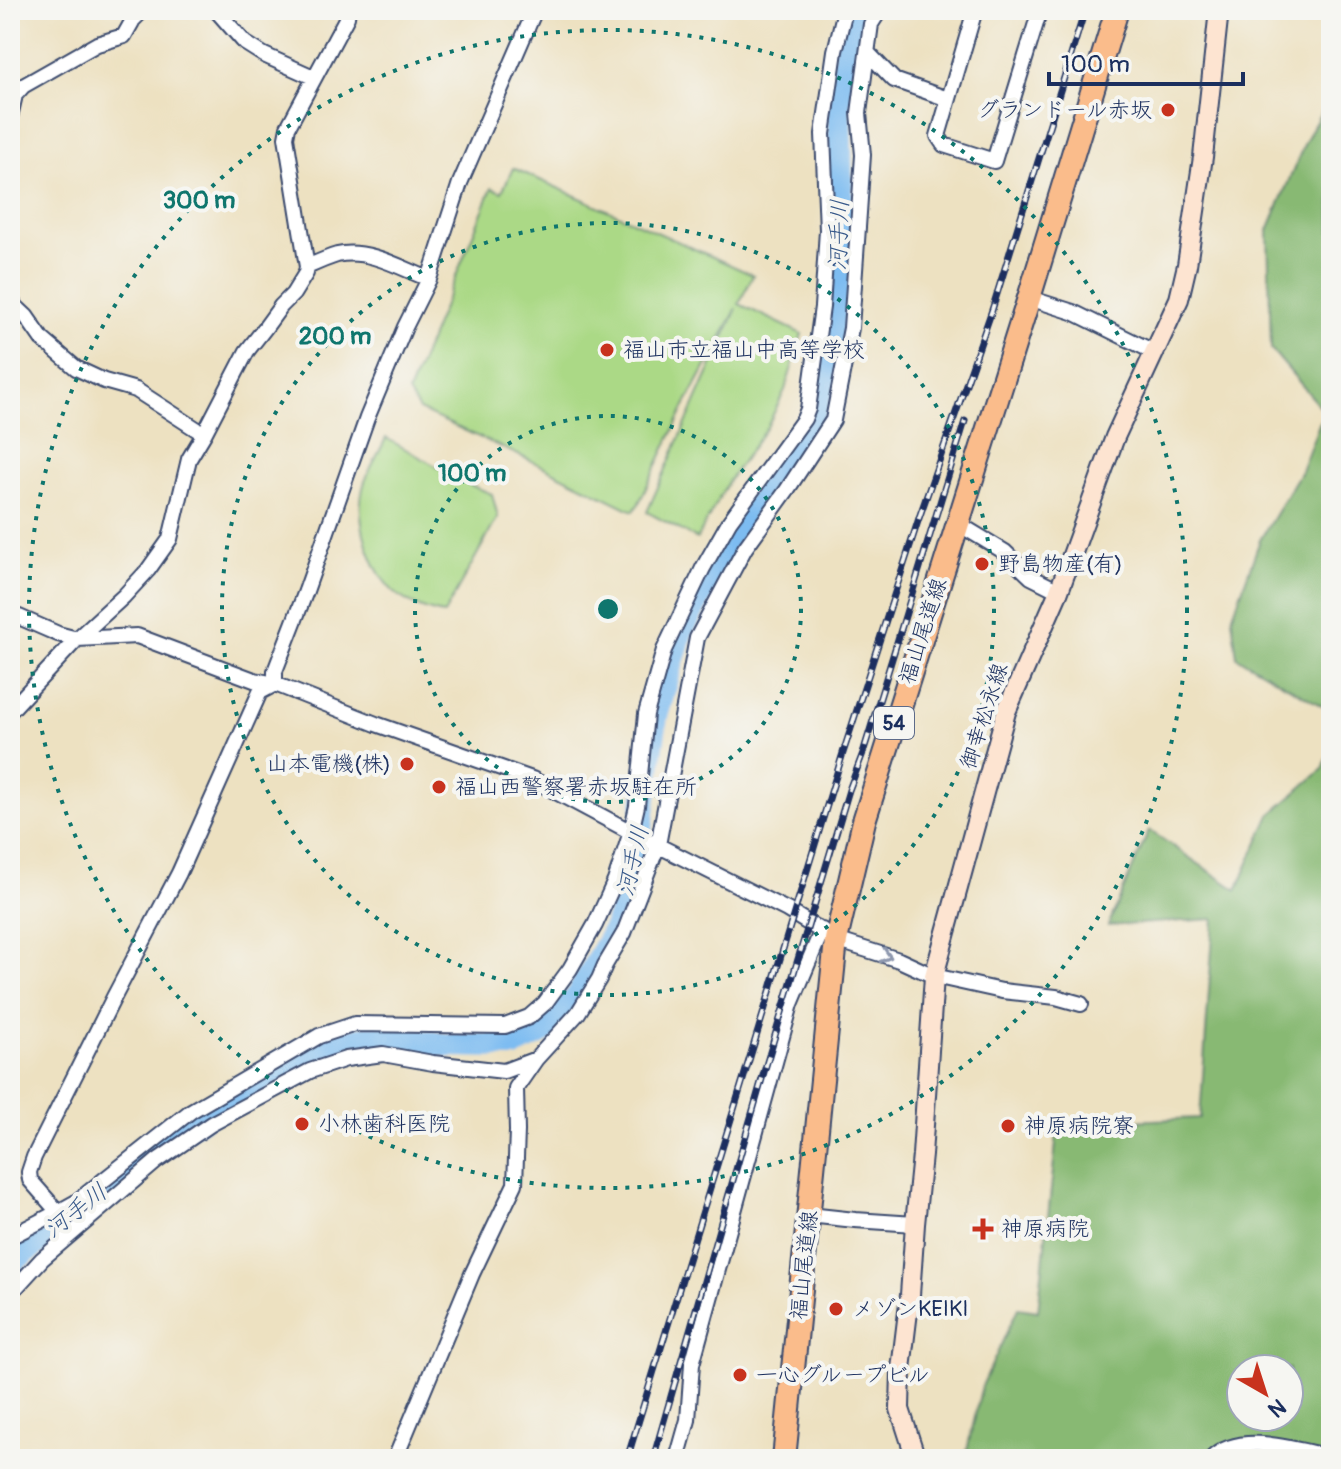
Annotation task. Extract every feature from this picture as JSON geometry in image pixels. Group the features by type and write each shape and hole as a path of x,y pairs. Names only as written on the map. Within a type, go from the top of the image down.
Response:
{"main road":[{"name":"福山尾道線","path":"784,1459 809,1215 829,935 1117,10"},
{"name":"御幸松永線","path":"916,1459 900,1409 901,1369 922,1155 934,976 1006,712 1059,591 1115,437 1179,299 1203,157 1219,10"}],"street":[{"path":"10,117 15,95 23,86 97,44 124,36 143,10"},
{"path":"216,10 245,43 313,77"},
{"path":"10,711 77,639 124,596 170,539 189,459 247,351 306,273 286,137 288,127 348,10"},
{"path":"275,684 275,671 367,418 429,279 460,183 535,10"},
{"path":"395,1459 472,1274 515,1184 516,1088 536,1059 578,1013 624,933 655,844 697,638 745,548 833,420 851,328 863,155 859,113 870,23 880,10"},
{"path":"975,10 938,136 944,145 994,161 1040,10"},
{"path":"10,1237 76,1202 191,1111 319,1036 355,1024 505,1026 529,1017 562,981 595,925 633,833 646,714 664,650 729,522 804,419 808,409 822,307 827,230 823,134 835,51 843,12 870,23"},
{"path":"868,53 894,80 948,99"},
{"path":"307,267 338,255 361,254 387,261 429,279"},
{"path":"1029,298 1073,312 1154,352"},
{"path":"10,301 26,316 42,339 76,368 104,381 136,390 204,434"},
{"path":"956,526 967,529 1005,552 1031,577 1059,591"},
{"path":"10,616 77,639 137,636 254,680 275,684 376,724 532,779 787,910 829,935 934,976 1081,1004"},
{"path":"58,1212 30,1180 34,1157 179,873 260,692 275,684"},
{"path":"677,1459 688,1420 692,1364 791,1004 829,935"},
{"path":"10,1293 42,1259 157,1161 211,1124 310,1071 346,1059 383,1054 504,1071 536,1059"},
{"path":"809,1215 915,1224"},
{"path":"1211,1459 1227,1447 1245,1444 1272,1445 1331,1457"}],"green space":[{"path":"1331,94 1331,726 1327,709 1237,657 1232,618 1260,540 1301,471 1324,411 1271,349 1268,230 1306,140"},
{"path":"513,168 753,275 739,304 802,334 785,390 767,427 729,480 697,539 647,512 737,308 633,511 419,410 408,393 492,188 502,192"},
{"path":"386,438 492,494 498,517 444,614 418,606 394,592 378,571 366,543 361,515 363,488"},
{"path":"1331,747 1331,1459 965,1459 982,1386 1018,1308 1038,1311 1058,1124 1200,1118 1214,919 1108,926 1149,830 1237,890 1270,815 1323,769"}],"waterway":[{"name":"河手川","path":"10,1263 65,1223 162,1144 274,1072 328,1044 388,1037 445,1045 514,1046 546,1030 578,995 616,926 636,865 656,716 681,632 723,554 813,418 826,376 842,243 839,106 847,41 859,10"}],"railway":[{"path":"627,1459 843,753 919,518 992,310 1085,10"},
{"path":"653,1459 764,1072 965,421"}],"place":[{"name":"グランドール赤坂","path":"1168,110"},
{"name":"福山市立福山中高等学校","path":"607,350"},
{"name":"野島物産(有)","path":"982,564"},
{"name":"山本電機(株)","path":"407,764"},
{"name":"福山西警察署赤坂駐在所","path":"439,787"},
{"name":"小林歯科医院","path":"302,1124"},
{"name":"神原病院寮","path":"1008,1126"},
{"name":"神原病院","path":"983,1229"},
{"name":"メゾンKEIKI","path":"836,1309"},
{"name":"一心グループビル","path":"740,1375"}]}
